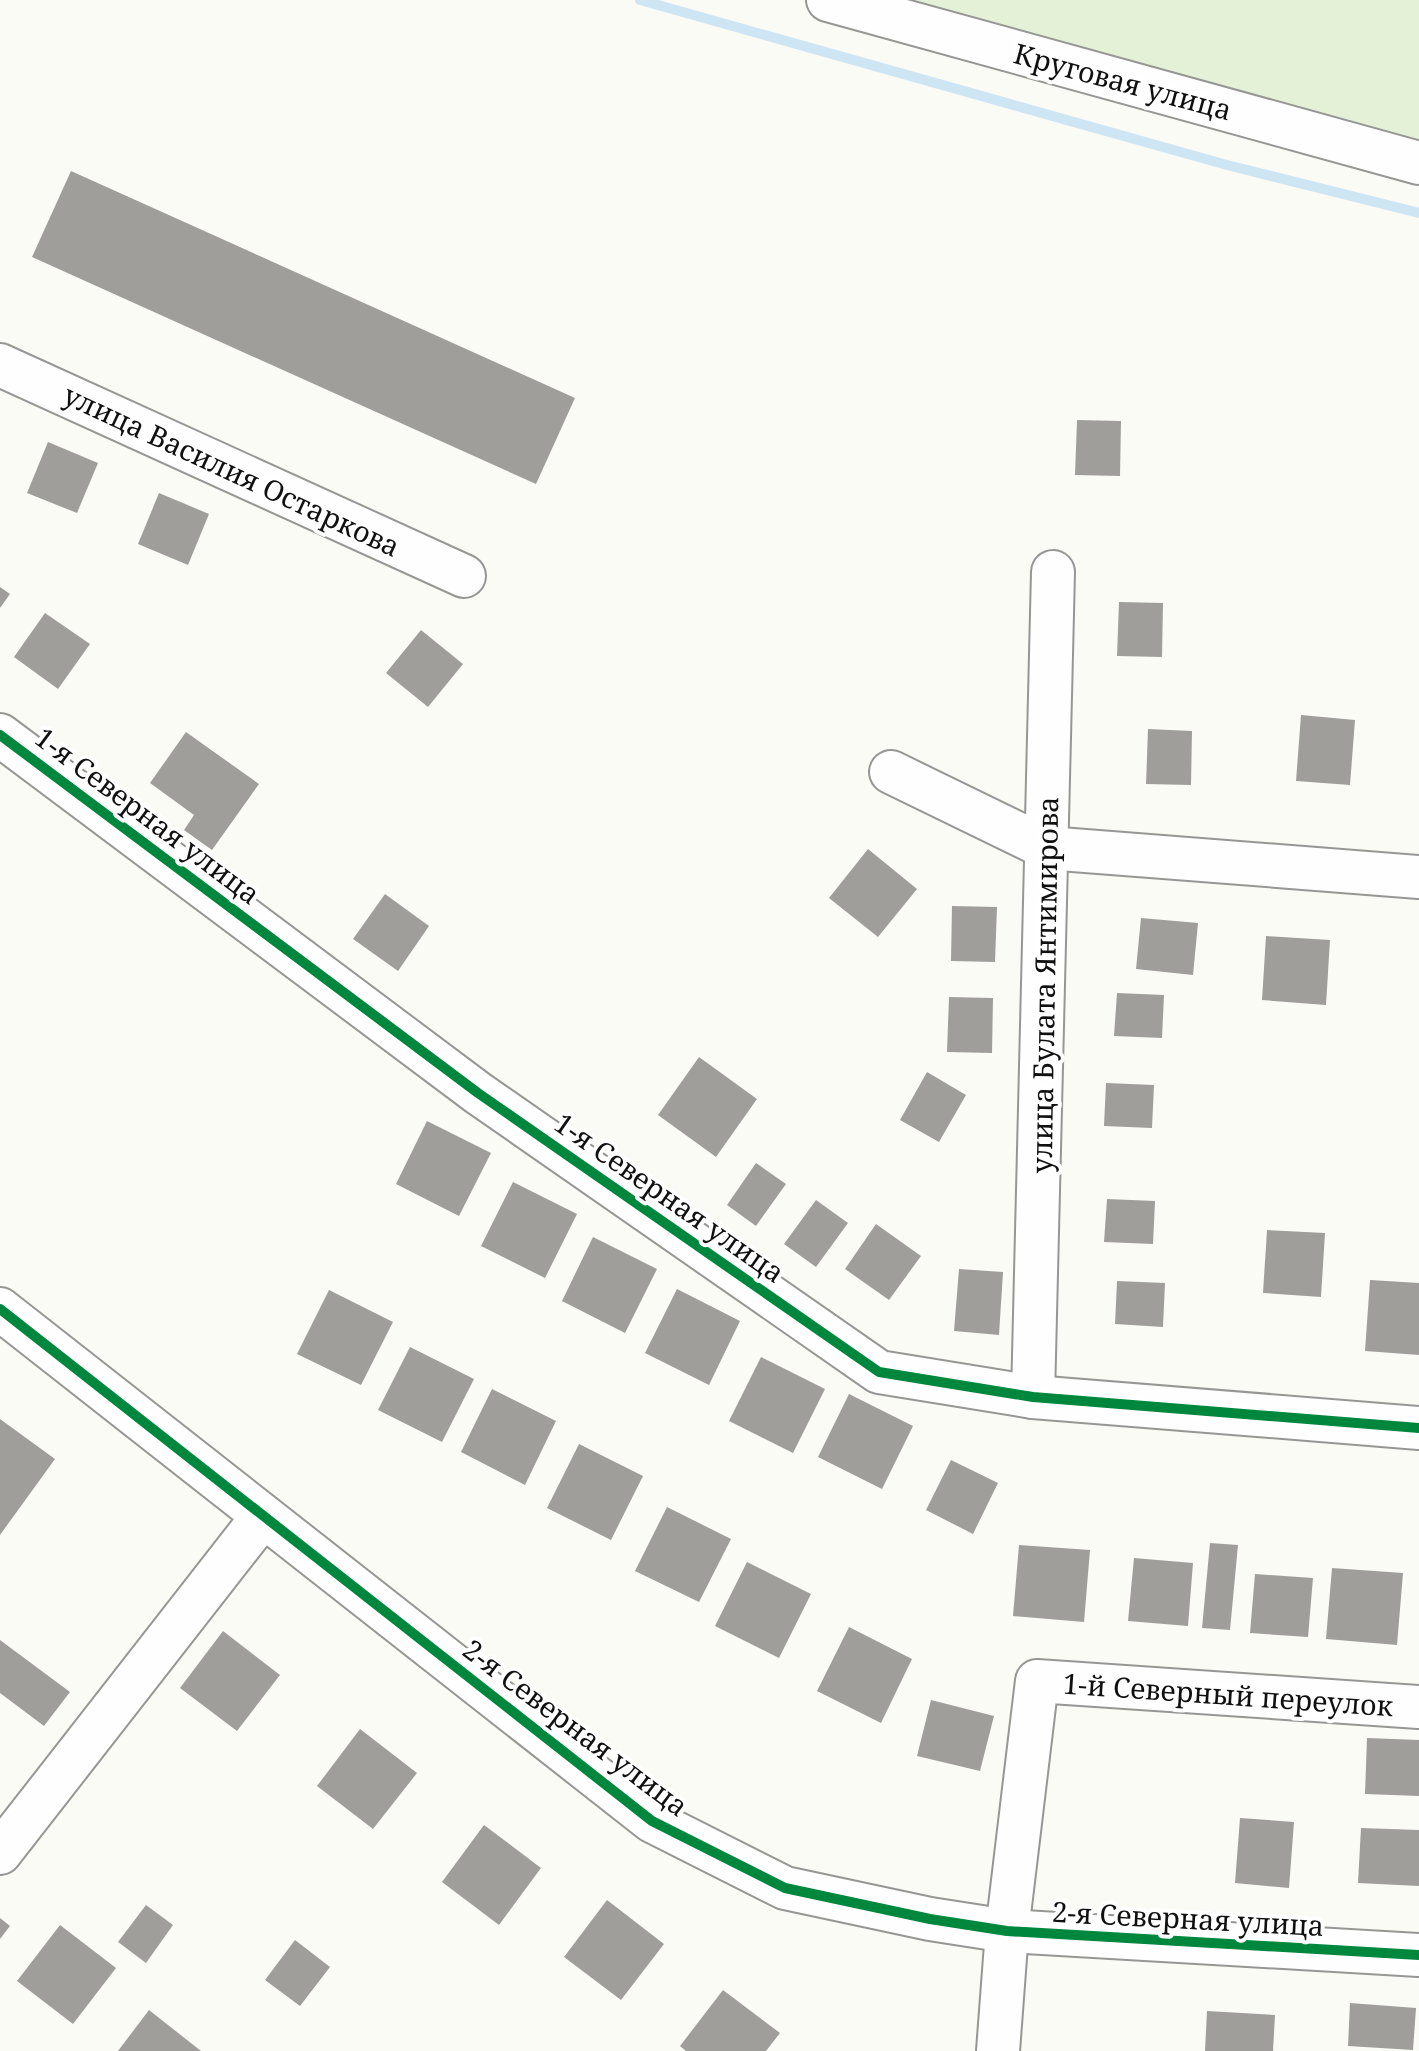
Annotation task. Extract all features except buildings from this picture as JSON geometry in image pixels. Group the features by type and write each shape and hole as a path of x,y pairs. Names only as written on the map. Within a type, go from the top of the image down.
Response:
{"street":[{"name":"Круговая улица","path":"828,0 1419,163"},
{"name":"улица Василия Остаркова","path":"0,365 464,576"},
{"name":"улица Булата Янтимирова","path":"1033,1397 1053,572"},
{"name":"1-я Северная улица","path":"0,735 478,1093 879,1372 1033,1397 1419,1428"},
{"path":"891,772 1047,848 1419,877"},
{"name":"2-я Северная улица","path":"0,1309 652,1821 785,1888 930,1919 1007,1931 1419,1955"},
{"path":"0,1853 263,1516"},
{"name":"1-й Северный переулок","path":"1007,1931 1037,1681 1419,1707"},
{"path":"998,2051 1007,1931"}],"green space":[{"path":"905,0 1419,0 1419,143"}],"waterway":[{"path":"640,0 1227,165 1419,213"}],"cycle path":[{"path":"0,735 478,1093 879,1372 1033,1397 1419,1428"},
{"path":"0,1309 652,1821 785,1888 930,1919 1007,1931 1419,1955"}]}
